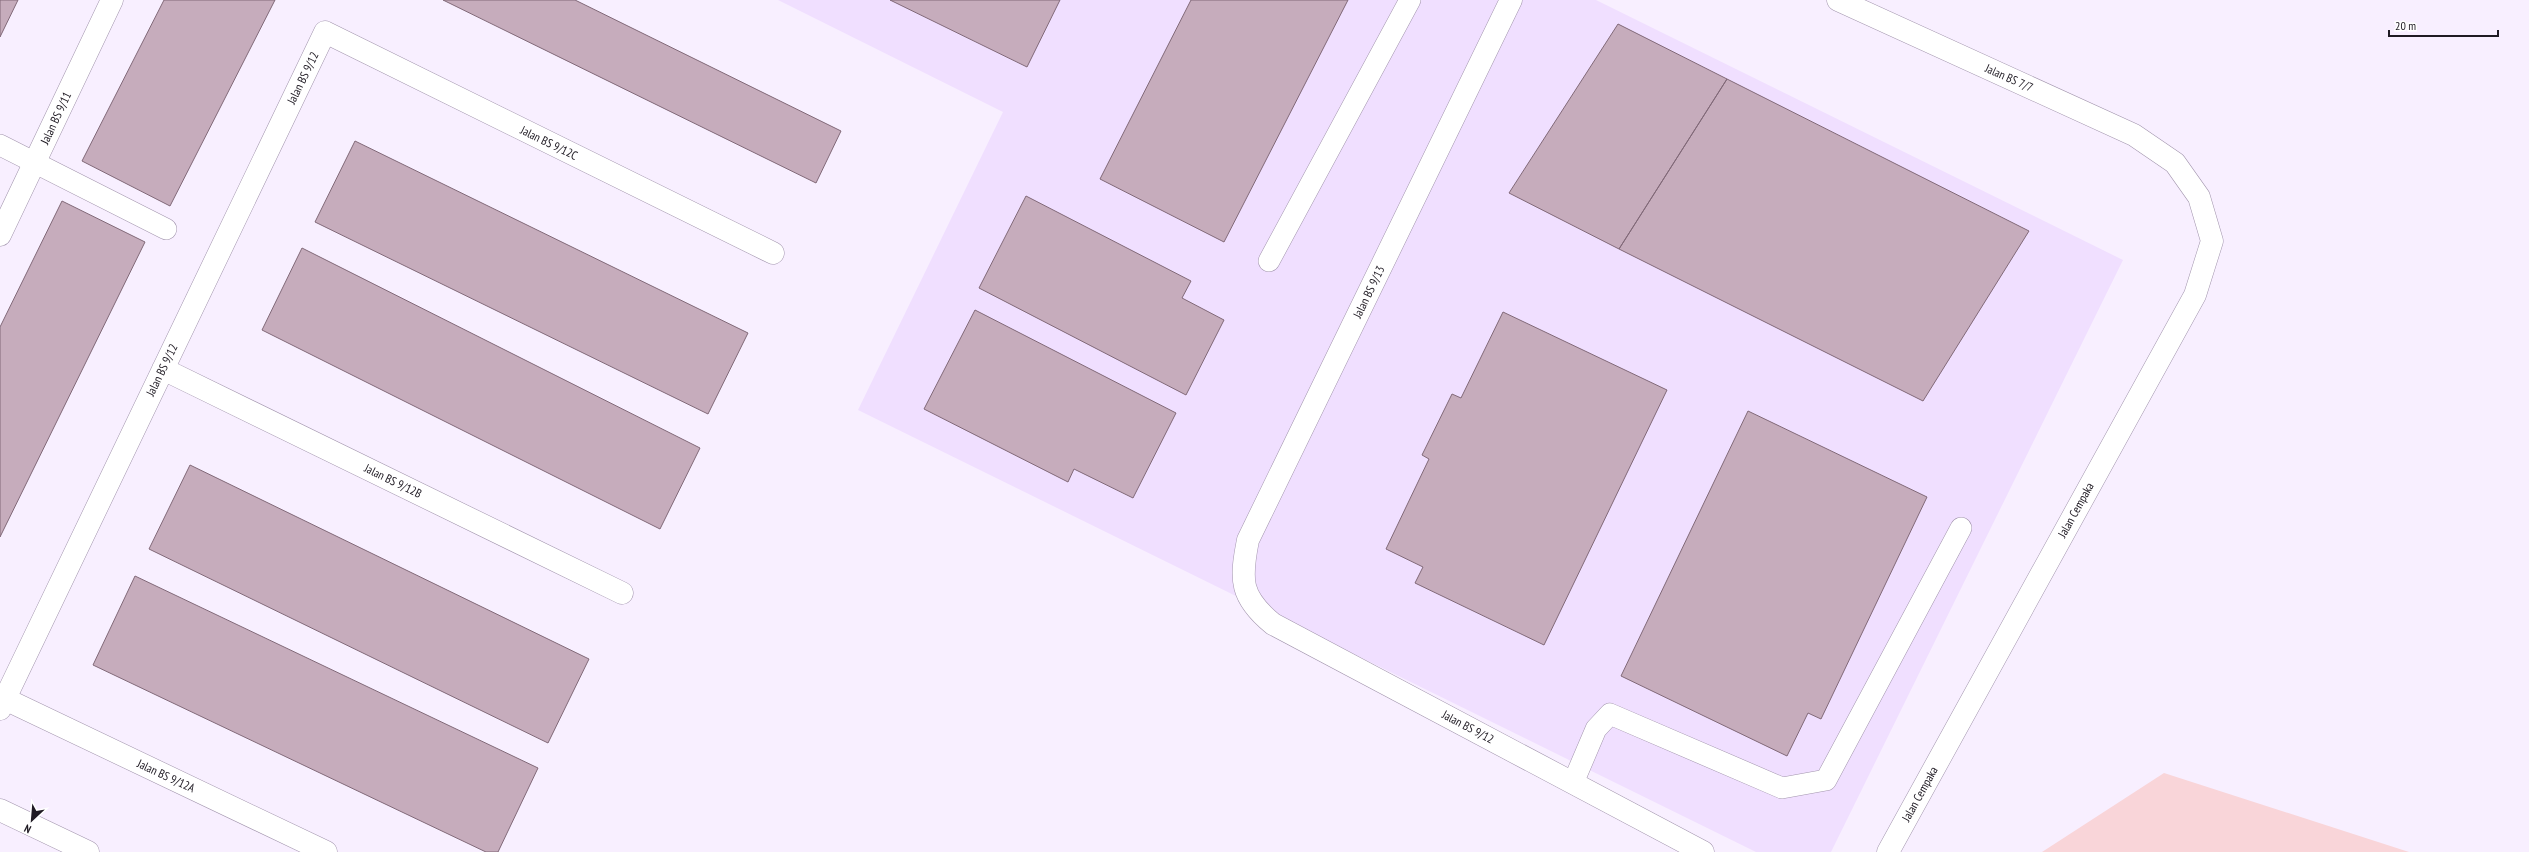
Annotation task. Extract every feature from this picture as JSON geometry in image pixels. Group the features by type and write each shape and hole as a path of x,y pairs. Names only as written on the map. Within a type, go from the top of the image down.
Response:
{"street":[{"name":"Jalan BS 9/11","path":"0,235 112,0"},
{"name":"Jalan BS 9/13","path":"1245,589 1242,568 1248,540 1511,0"},
{"name":"Jalan BS 7/7","path":"1838,0 2134,135 2175,163"},
{"name":"Jalan BS 9/12","path":"2,704 325,32"},
{"name":"Jalan BS 9/12C","path":"325,32 773,253"},
{"name":"Jalan Cempaka","path":"1888,852 2194,295 2212,241 2199,197 2175,163"},
{"name":"Jalan BS 9/12B","path":"163,369 622,593"},
{"name":"Jalan BS 9/12","path":"1245,589 1256,611 1273,624 1703,852"},
{"name":"Jalan BS 9/12A","path":"2,704 326,852"},
{"path":"0,810 88,852"}],"lane":[{"path":"1268,261 1410,0"},
{"path":"0,145 166,229"},
{"path":"1573,783 1596,728 1610,714 1782,788 1826,780 1961,528"}],"shaded area":[{"path":"778,0 1596,0 2123,260 1831,852 1756,852 858,410 1003,112"},
{"path":"2164,773 2409,852 2042,852"}],"building":[{"path":"0,0 18,0 0,37"},
{"path":"164,0 275,0 170,206 82,161"},
{"path":"443,0 575,0 841,131 816,183"},
{"path":"890,0 1060,0 1027,67"},
{"path":"1191,0 1348,0 1224,242 1100,179"},
{"path":"1618,24 1727,79 1619,249 1509,193"},
{"path":"1727,79 2029,231 1923,401 1619,249"},
{"path":"355,141 748,333 708,414 315,222"},
{"path":"1026,196 1191,281 1182,298 1224,320 1186,395 979,288"},
{"path":"62,201 145,242 0,537 0,327"},
{"path":"302,248 700,448 660,529 262,330"},
{"path":"975,310 1176,413 1133,498 1074,469 1068,482 924,409"},
{"path":"1503,312 1667,390 1544,645 1415,583 1423,567 1386,549 1429,459 1422,455 1452,394 1461,398"},
{"path":"1748,411 1927,497 1821,719 1808,713 1787,756 1621,676"},
{"path":"190,465 589,659 548,743 149,549"},
{"path":"135,576 538,768 498,852 486,852 93,665"}]}
